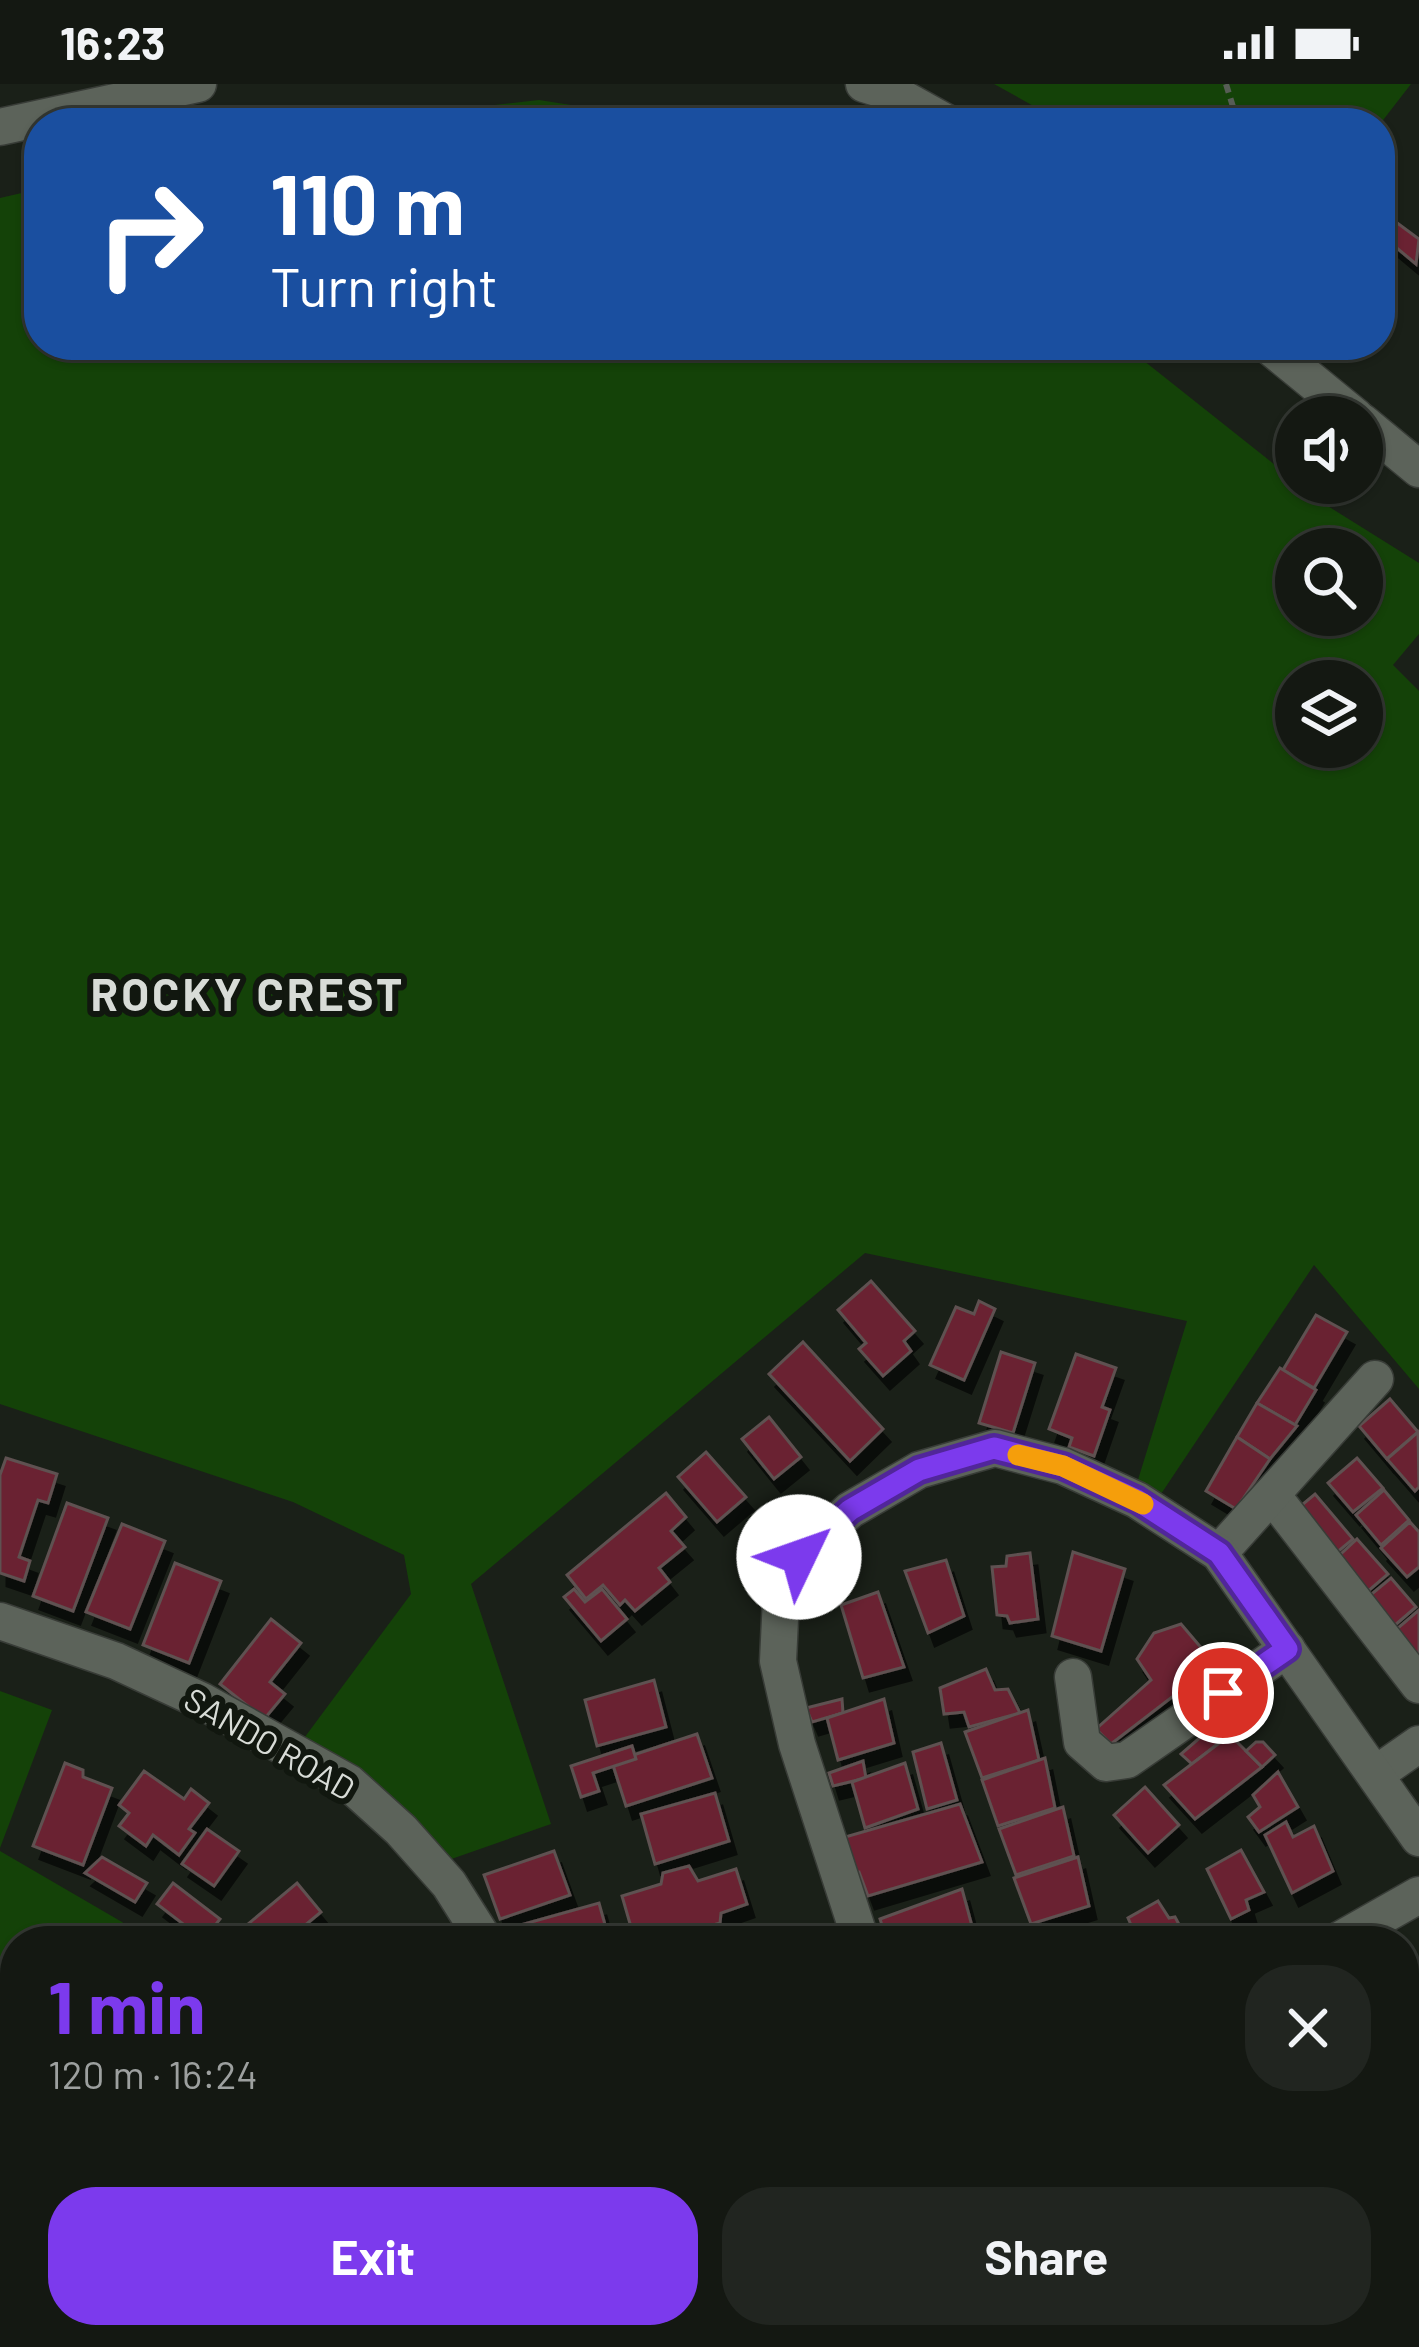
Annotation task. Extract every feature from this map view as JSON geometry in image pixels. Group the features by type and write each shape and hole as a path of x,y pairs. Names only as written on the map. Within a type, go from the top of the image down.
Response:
{"street":[{"path":"79,108 154,89 198,84"},
{"path":"864,84 920,108"},
{"path":"1286,360 1330,396"},
{"path":"1383,440 1419,469"},
{"path":"1219,1553 1376,1379"},
{"path":"856,1926 797,1744 778,1661 781,1598 799,1557 850,1510 919,1470 994,1448 1063,1466 1137,1500 1219,1553 1419,1838"},
{"path":"1272,1495 1419,1684"},
{"name":"SANDO ROAD","path":"0,1621 116,1661 202,1701 350,1783 449,1884 476,1926"},
{"path":"1073,1677 1082,1742 1106,1763 1127,1760 1287,1649"},
{"path":"1376,1774 1419,1744"},
{"path":"1364,1926 1419,1895"}],"green space":[{"path":"994,84 1411,84 1392,108 1037,108"},
{"path":"539,100 590,108 468,108"},
{"path":"24,192 24,360 1143,360 1275,465 1275,504 1325,504 1363,528 1275,528 1275,636 1383,636 1383,540 1419,563 1419,634 1393,665 1419,691 1419,1389 1314,1265 1157,1500 1137,1483 1187,1321 865,1253 471,1584 551,1824 420,1870 293,1753 411,1594 404,1555 293,1502 0,1404 0,198"},
{"path":"0,1691 52,1710 0,1848"},
{"path":"0,1851 127,1926 0,1926"}],"building":[{"path":"1395,221 1419,239 1416,264 1395,246"},
{"path":"871,1281 915,1331 904,1341 911,1351 883,1376 859,1349 866,1343 838,1310"},
{"path":"979,1301 995,1309 964,1380 930,1365 956,1307 974,1314"},
{"path":"1316,1315 1347,1332 1314,1388 1283,1370"},
{"path":"803,1342 883,1429 850,1461 769,1374"},
{"path":"1001,1352 1035,1363 1013,1433 979,1423"},
{"path":"1076,1354 1116,1368 1102,1407 1110,1410 1094,1456 1069,1447 1072,1438 1049,1429"},
{"path":"1280,1368 1316,1390 1295,1425 1257,1403"},
{"path":"1390,1399 1418,1432 1387,1459 1359,1426"},
{"path":"1257,1403 1297,1426 1270,1459 1237,1437"},
{"path":"769,1417 801,1457 774,1479 742,1439"},
{"path":"1418,1432 1419,1487 1415,1491 1387,1459"},
{"path":"1237,1437 1270,1459 1236,1509 1206,1491"},
{"path":"706,1452 746,1497 717,1522 678,1477"},
{"path":"6,1458 57,1474 48,1503 38,1500 19,1557 30,1561 24,1581 0,1573 0,1475"},
{"path":"1357,1458 1383,1488 1353,1512 1328,1483"},
{"path":"1384,1490 1409,1520 1381,1545 1356,1515"},
{"path":"666,1493 686,1517 671,1531 685,1547 659,1568 670,1582 635,1611 625,1600 620,1605 603,1585 586,1599 567,1575"},
{"path":"1315,1494 1353,1539 1329,1559 1291,1514"},
{"path":"67,1503 108,1518 73,1611 33,1596"},
{"path":"1410,1522 1419,1532 1419,1567 1407,1577 1381,1548"},
{"path":"122,1524 165,1541 130,1629 86,1612"},
{"path":"1357,1539 1388,1574 1359,1599 1329,1565"},
{"path":"1073,1552 1125,1569 1101,1651 1052,1636"},
{"path":"1030,1553 1038,1619 1010,1623 1007,1616 997,1615 992,1567 1006,1566 1007,1556"},
{"path":"946,1560 964,1616 928,1633 905,1571"},
{"path":"175,1563 221,1581 189,1663 143,1645"},
{"path":"1391,1578 1416,1607 1387,1632 1362,1602"},
{"path":"574,1589 585,1602 602,1589 627,1619 601,1641 564,1597"},
{"path":"878,1592 904,1667 863,1678 841,1605"},
{"path":"1419,1610 1419,1661 1391,1634"},
{"path":"271,1619 301,1643 270,1682 285,1694 256,1729 249,1707 220,1684"},
{"path":"1181,1624 1215,1664 1111,1744 1096,1729 1151,1680 1137,1659 1154,1633"},
{"path":"986,1669 995,1690 1008,1689 1020,1713 969,1727 964,1712 944,1714 940,1688"},
{"path":"654,1680 666,1727 597,1746 585,1700"},
{"path":"842,1699 843,1713 812,1722 806,1708"},
{"path":"884,1699 894,1743 838,1760 827,1718"},
{"path":"1028,1710 1039,1760 982,1778 965,1732"},
{"path":"1210,1729 1220,1742 1192,1764 1181,1754"},
{"path":"697,1734 712,1778 626,1806 612,1762"},
{"path":"1230,1735 1262,1767 1195,1819 1164,1785"},
{"path":"1263,1742 1275,1755 1262,1767 1246,1751"},
{"path":"941,1743 957,1800 927,1809 913,1752"},
{"path":"632,1746 636,1759 593,1773 599,1791 581,1797 571,1766"},
{"path":"1045,1758 1055,1808 998,1826 982,1780"},
{"path":"863,1761 866,1778 833,1786 829,1773"},
{"path":"65,1763 83,1770 83,1777 112,1788 83,1865 33,1846"},
{"path":"905,1763 918,1809 865,1828 852,1782"},
{"path":"144,1771 184,1799 191,1789 209,1803 189,1829 195,1833 179,1855 153,1835 146,1846 119,1826 129,1813 119,1805"},
{"path":"1278,1772 1298,1807 1259,1832 1248,1817 1260,1807 1253,1795"},
{"path":"1145,1787 1179,1825 1148,1853 1114,1815"},
{"path":"715,1793 729,1841 655,1864 641,1814"},
{"path":"960,1804 982,1862 868,1896 859,1872 852,1872 845,1837"},
{"path":"1063,1807 1074,1856 1016,1875 999,1829"},
{"path":"1286,1822 1293,1837 1314,1826 1333,1871 1292,1893 1265,1835"},
{"path":"207,1829 239,1851 214,1886 182,1864"},
{"path":"1241,1850 1264,1892 1246,1900 1249,1910 1231,1919 1207,1869"},
{"path":"554,1851 570,1895 500,1919 484,1875"},
{"path":"102,1857 147,1883 135,1902 85,1873"},
{"path":"1078,1857 1089,1906 1031,1924 1014,1878"},
{"path":"689,1866 698,1881 736,1869 747,1904 721,1913 720,1923 710,1926 631,1926 622,1896 661,1884 663,1873"},
{"path":"173,1883 220,1919 215,1926 186,1926 157,1904"},
{"path":"297,1883 321,1912 304,1926 246,1926"},
{"path":"962,1889 972,1926 882,1926 880,1919"},
{"path":"1158,1901 1180,1926 1131,1926 1128,1918"},
{"path":"599,1903 605,1926 524,1926"}],"slow traffic":[{"path":"1018,1455 1063,1466 1143,1504"}],"district":[{"name":"ROCKY CREST","path":"248,993"}],"route":[{"path":"799,1557 850,1510 919,1470 994,1448 1063,1466 1137,1500 1219,1553 1287,1649 1223,1693"}]}
